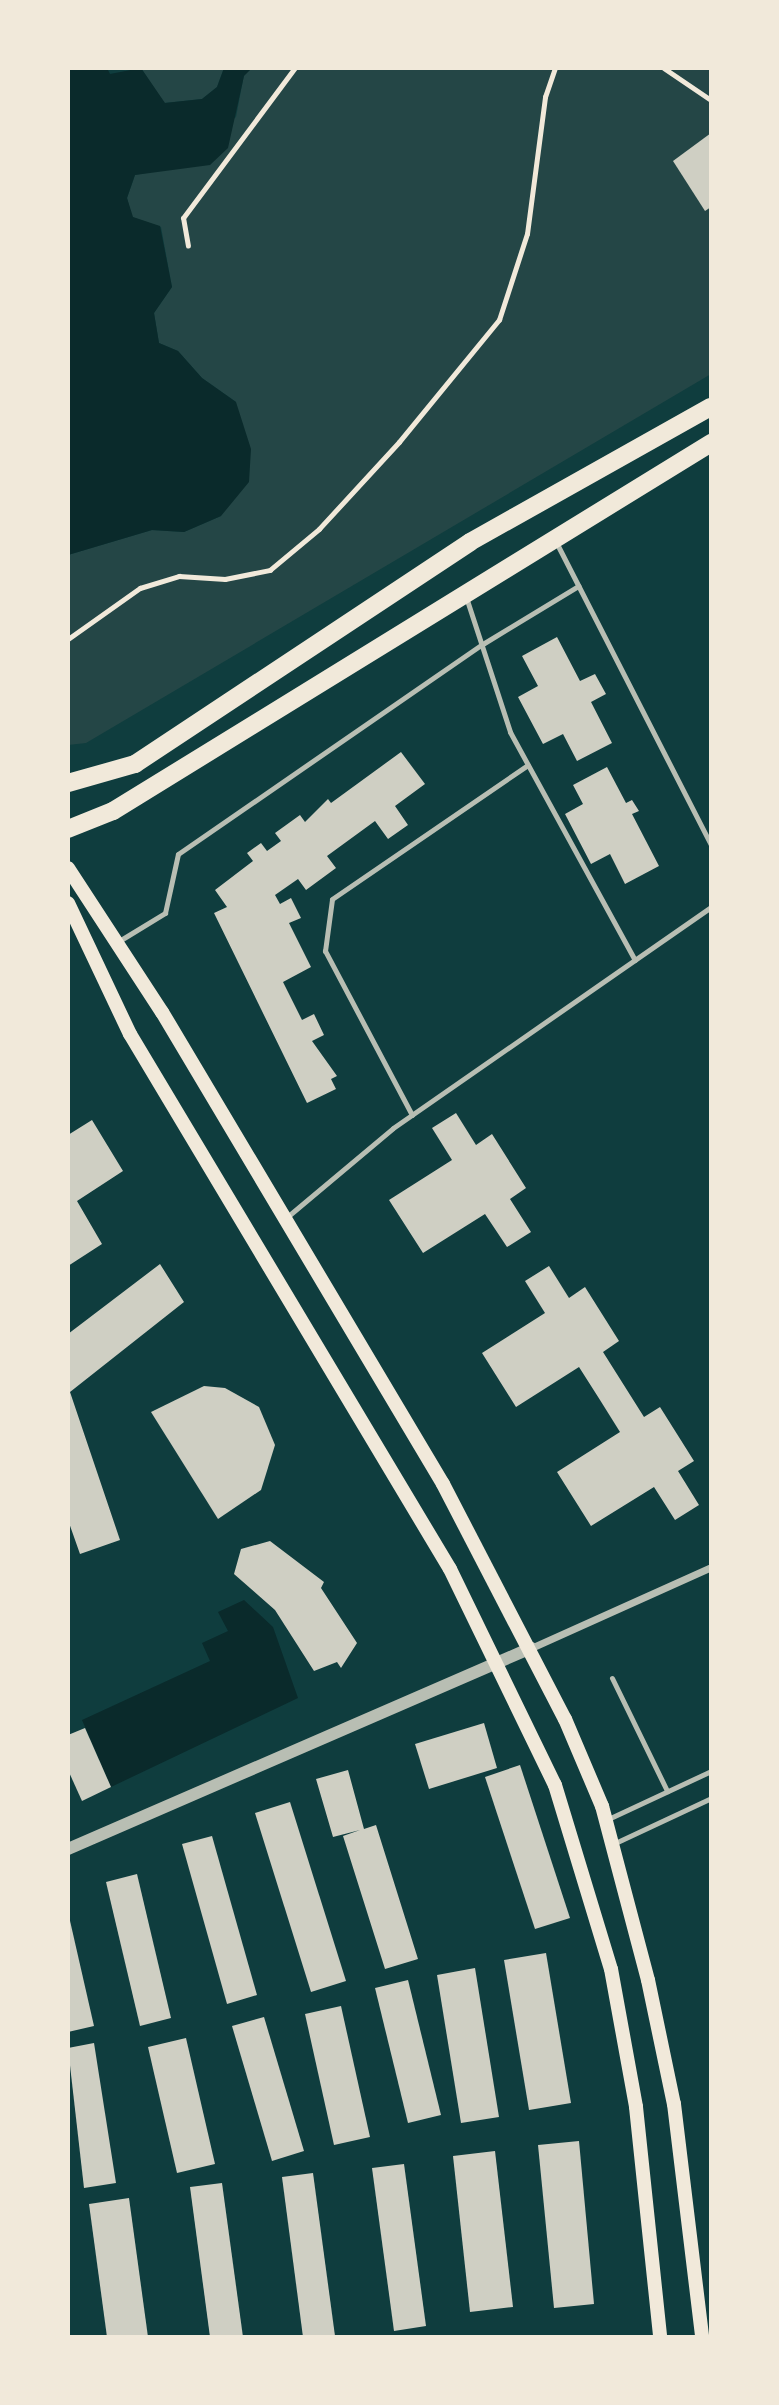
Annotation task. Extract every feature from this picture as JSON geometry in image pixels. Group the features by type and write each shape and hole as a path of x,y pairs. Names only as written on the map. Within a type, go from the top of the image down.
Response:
{"main road":[{"path":"68,783 135,764 470,542 711,407"},
{"path":"68,829 113,811 711,443"},
{"path":"68,868 119,941 443,1484 531,1648 606,1820 674,2104 702,2337"},
{"path":"68,903 130,1034 450,1569 492,1667 555,1785 611,1969 636,2107 660,2337"}],"street":[{"path":"68,1849 492,1667 711,1567"}],"lane":[{"path":"555,539 711,845"},
{"path":"119,941 165,913 178,854 481,645 578,586"},
{"path":"465,594 510,732 635,960"},
{"path":"412,1115 325,951 332,899 528,765"},
{"path":"284,1219 412,1115 711,907"},
{"path":"612,1678 667,1791"},
{"path":"606,1820 711,1771"},
{"path":"613,1844 711,1798"}],"path":[{"path":"188,246 183,218 295,68"},
{"path":"68,639 140,588 179,576 225,579 270,570 319,529 400,442 499,320 527,233 545,97 555,68"},
{"path":"664,68 711,100"}],"shaded area":[{"path":"68,68 107,68 110,74 141,68 165,103 202,99 217,87 224,68 252,68 244,76 228,148 210,165 135,175 127,198 133,217 160,226 172,287 154,313 159,343 178,351 202,378 236,402 251,449 249,482 221,516 184,532 152,530 68,555"},
{"path":"141,68 224,68 217,87 202,99 164,103"},
{"path":"252,68 711,68 711,374 86,743 68,745 68,555 152,530 184,532 221,516 236,402 202,378 178,351 159,343 154,313 172,287 161,227 132,217 127,198 135,175 167,169 236,117 244,75"},
{"path":"244,1600 273,1627 298,1698 111,1787 82,1720 210,1661 202,1643 228,1631 218,1612"}],"building":[{"path":"711,133 711,207 705,211 673,161"},
{"path":"557,637 580,681 595,674 606,694 591,702 612,743 577,761 563,734 543,744 518,697 538,686 522,656"},
{"path":"401,752 425,784 395,806 408,825 388,839 375,821 327,856 336,868 306,890 298,879 275,895 280,904 291,898 301,918 289,923 311,967 283,982 302,1020 314,1014 324,1035 312,1041 337,1076 331,1079 336,1089 307,1103 214,913 227,907 215,890 253,861 247,853 261,843 267,851 281,841 275,833 300,815 305,822 328,799 331,803"},
{"path":"607,767 626,803 632,800 639,811 632,814 659,866 625,884 610,854 591,864 565,814 583,804 573,785"},
{"path":"456,1113 476,1145 492,1134 526,1188 510,1199 531,1232 507,1247 485,1214 423,1253 389,1200 452,1160 432,1128"},
{"path":"92,1120 123,1171 77,1201 102,1244 68,1266 68,1135"},
{"path":"160,1264 184,1302 70,1392 120,1540 80,1554 68,1520 68,1334"},
{"path":"549,1266 569,1298 585,1287 619,1341 603,1352 644,1417 660,1407 694,1461 678,1471 699,1505 675,1520 654,1487 591,1526 557,1472 620,1432 600,1400 579,1367 516,1407 482,1353 545,1313 525,1281"},
{"path":"204,1386 225,1388 259,1407 275,1445 261,1490 218,1519 151,1412"},
{"path":"270,1541 324,1582 321,1588 357,1643 341,1668 337,1662 314,1671 275,1610 234,1574 241,1549"},
{"path":"484,1723 497,1768 429,1789 415,1744"},
{"path":"85,1728 111,1787 82,1801 68,1770 68,1735"},
{"path":"520,1765 570,1918 535,1929 485,1777"},
{"path":"348,1770 364,1829 376,1825 418,1959 385,1969 343,1836 360,1830 333,1837 316,1779"},
{"path":"290,1802 346,1981 311,1992 255,1813"},
{"path":"212,1836 257,1995 227,2004 182,1844"},
{"path":"137,1874 171,2018 140,2026 106,1882"},
{"path":"68,1912 94,2026 68,2032"},
{"path":"546,1953 571,2103 529,2110 504,1960"},
{"path":"475,1968 499,2117 461,2123 437,1975"},
{"path":"408,1980 441,2115 408,2123 375,1988"},
{"path":"341,2006 370,2137 334,2145 305,2014"},
{"path":"264,2017 304,2151 272,2161 232,2026"},
{"path":"186,2038 215,2164 177,2173 148,2047"},
{"path":"94,2043 116,2183 84,2188 68,2048"},
{"path":"579,2141 594,2304 554,2308 538,2145"},
{"path":"495,2151 513,2307 470,2312 453,2156"},
{"path":"404,2164 426,2326 394,2331 372,2168"},
{"path":"313,2173 335,2336 326,2337 303,2337 282,2177"},
{"path":"222,2183 243,2337 210,2337 190,2187"},
{"path":"129,2198 148,2337 107,2337 89,2204"}]}
